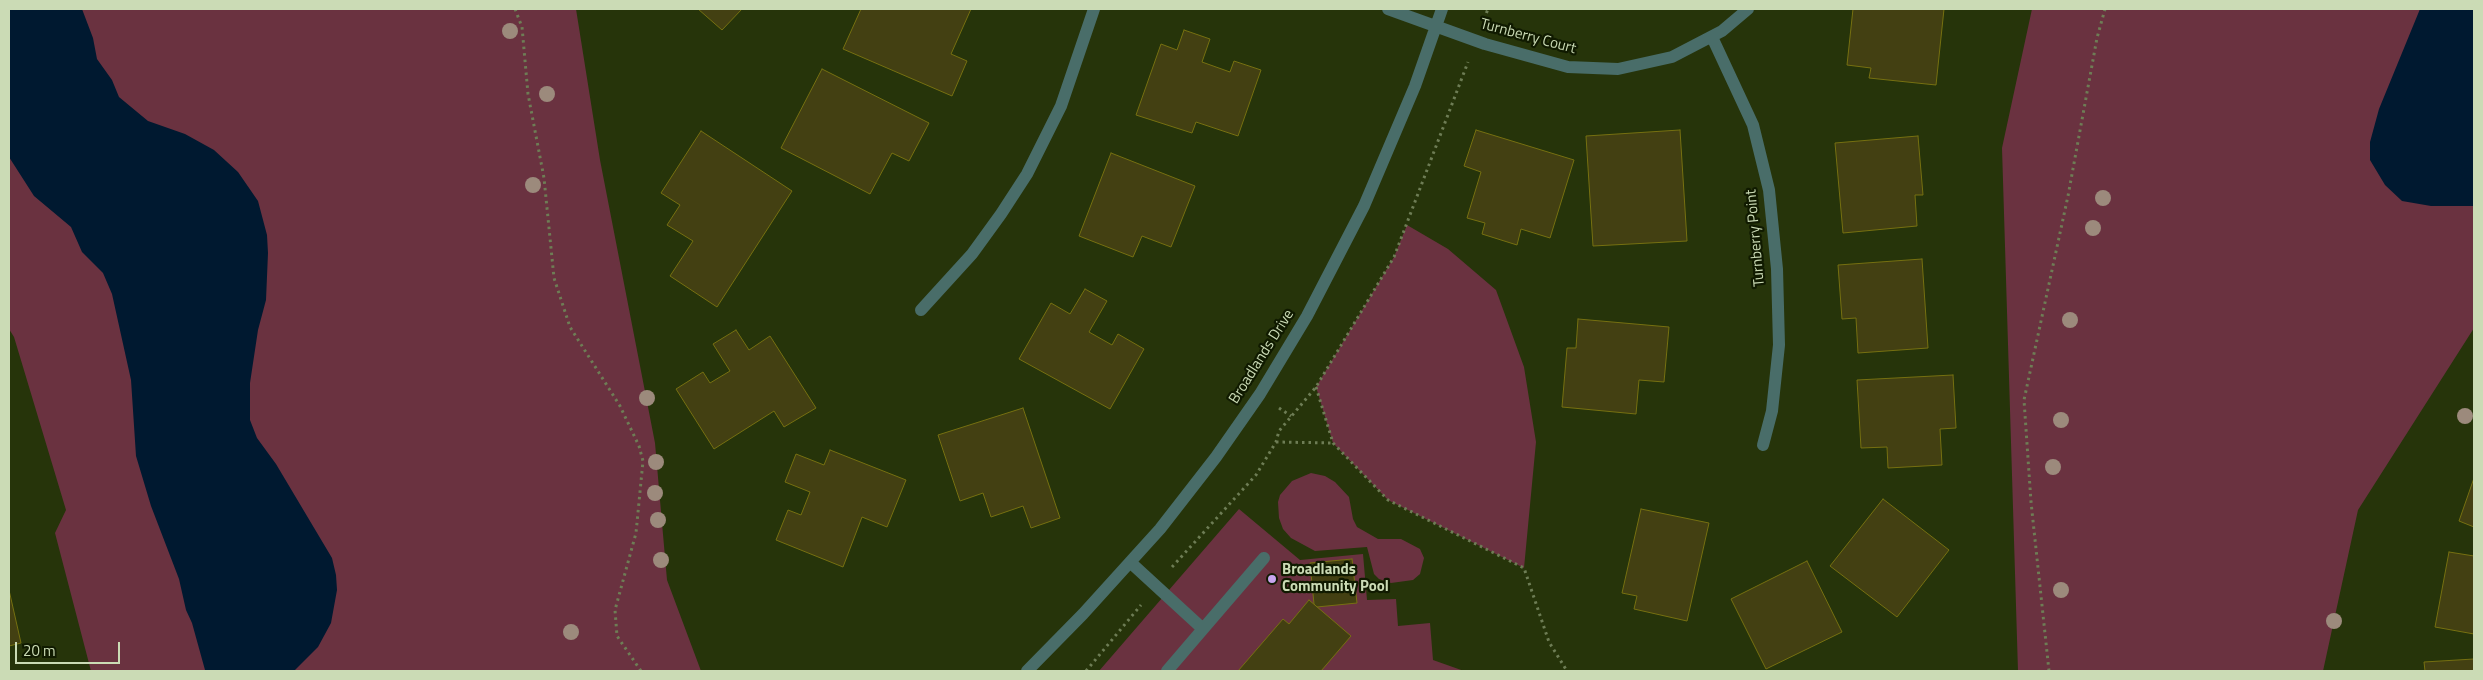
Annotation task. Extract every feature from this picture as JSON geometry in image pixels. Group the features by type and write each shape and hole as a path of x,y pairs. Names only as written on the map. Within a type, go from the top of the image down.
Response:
{"street":[{"path":"921,310 972,254 1027,174 1061,106 1094,9"},
{"name":"Turnberry Court","path":"1388,9 1484,44 1568,66 1618,69 1672,57 1712,37 1748,9"},
{"name":"Broadlands Drive","path":"1027,671 1160,529 1216,457 1260,394 1307,316 1364,206 1415,86 1442,9"},
{"name":"Turnberry Point","path":"1712,37 1754,125 1769,190 1777,269 1779,345 1772,410 1762,445"},
{"path":"1167,671 1264,558"},
{"path":"1130,562 1203,629"}],"path":[{"path":"515,9 522,27 528,94 544,178 554,278 570,327 620,406 640,446 643,461 636,533 615,610 617,636 641,671"},
{"path":"2049,671 2031,502 2024,400 2068,196 2097,38 2105,9"},
{"path":"1316,387 1333,443 1388,500 1524,568 1550,642 1567,671"},
{"path":"1276,442 1333,443"}],"shaded area":[{"path":"9,9 576,9 600,160 655,443 667,580 701,671 91,671 55,533 66,510 14,337 9,329"},
{"path":"2032,9 2474,9 2474,328 2358,510 2323,671 2018,671 2002,148"},
{"path":"1407,225 1448,249 1496,290 1524,367 1536,442 1524,568 1388,500 1333,443 1316,387 1394,257"},
{"path":"1311,473 1325,476 1335,482 1349,497 1353,519 1357,527 1378,539 1401,539 1420,549 1424,558 1420,574 1413,580 1391,583 1379,579 1374,574 1367,547 1315,551 1291,538 1283,529 1279,518 1278,502 1280,495 1292,481"},
{"name":"Broadlands Community Pool","path":"1239,509 1300,560 1363,554 1367,600 1396,599 1398,626 1430,623 1433,660 1464,671 1099,671"}],"water":[{"path":"9,9 82,9 93,38 97,59 112,80 119,97 148,121 185,134 214,150 238,172 258,201 267,235 268,253 266,300 258,330 250,383 250,420 257,438 276,464 332,558 336,575 337,590 331,623 318,647 294,671 205,670 192,623 186,610 179,579 151,506 136,456 131,380 112,294 103,273 82,252 71,227 34,196 9,157"},
{"path":"2420,9 2474,9 2474,206 2431,206 2402,201 2385,185 2370,160 2370,142 2379,109"}],"building":[{"path":"698,9 742,9 722,30"},
{"path":"861,9 971,9 951,54 967,61 952,96 843,49"},
{"path":"1853,9 1944,9 1936,85 1869,78 1871,68 1847,65"},
{"path":"1184,30 1210,39 1202,62 1230,72 1234,61 1261,70 1238,136 1196,122 1192,133 1136,115 1161,44 1177,50"},
{"path":"822,69 929,123 909,161 892,153 870,194 781,148"},
{"path":"1476,130 1574,160 1550,238 1521,229 1517,245 1482,234 1485,223 1467,218 1481,172 1464,166"},
{"path":"1680,130 1687,241 1593,246 1586,136"},
{"path":"701,131 792,191 717,307 670,276 693,241 667,225 680,205 661,193"},
{"path":"1918,136 1923,195 1915,195 1917,226 1843,233 1835,143"},
{"path":"1111,153 1195,186 1171,247 1142,236 1133,257 1079,236"},
{"path":"1922,259 1928,348 1858,353 1856,318 1842,319 1838,265"},
{"path":"1085,289 1107,301 1089,332 1112,345 1118,334 1144,349 1110,409 1019,359 1051,303 1070,314"},
{"path":"1578,319 1669,327 1664,382 1639,380 1636,414 1562,407 1567,348 1576,348"},
{"path":"736,330 749,350 770,336 816,408 784,427 774,411 714,449 676,389 703,372 710,383 730,371 713,344"},
{"path":"1953,375 1956,428 1940,429 1942,465 1888,468 1887,447 1861,448 1857,380"},
{"path":"1023,408 1060,518 1031,528 1023,506 991,517 983,493 960,501 938,435"},
{"path":"830,450 906,480 887,527 862,517 843,567 776,540 788,510 801,515 810,492 785,482 796,454 824,465"},
{"path":"2474,478 2474,527 2459,521"},
{"path":"1883,499 1949,550 1897,617 1830,566"},
{"path":"1641,509 1709,523 1687,621 1634,609 1637,596 1622,593"},
{"path":"2449,552 2474,556 2474,634 2435,627"},
{"path":"1352,559 1357,603 1317,607 1314,604 1310,563"},
{"path":"1807,561 1842,632 1766,669 1731,599"},
{"path":"9,590 21,643 9,646"},
{"path":"1309,600 1351,636 1321,671 1238,671 1283,619 1289,624"},
{"path":"2474,659 2474,671 2425,671 2424,662"}],"place":[{"name":"Broadlands Community Pool","path":"1272,579"}]}
